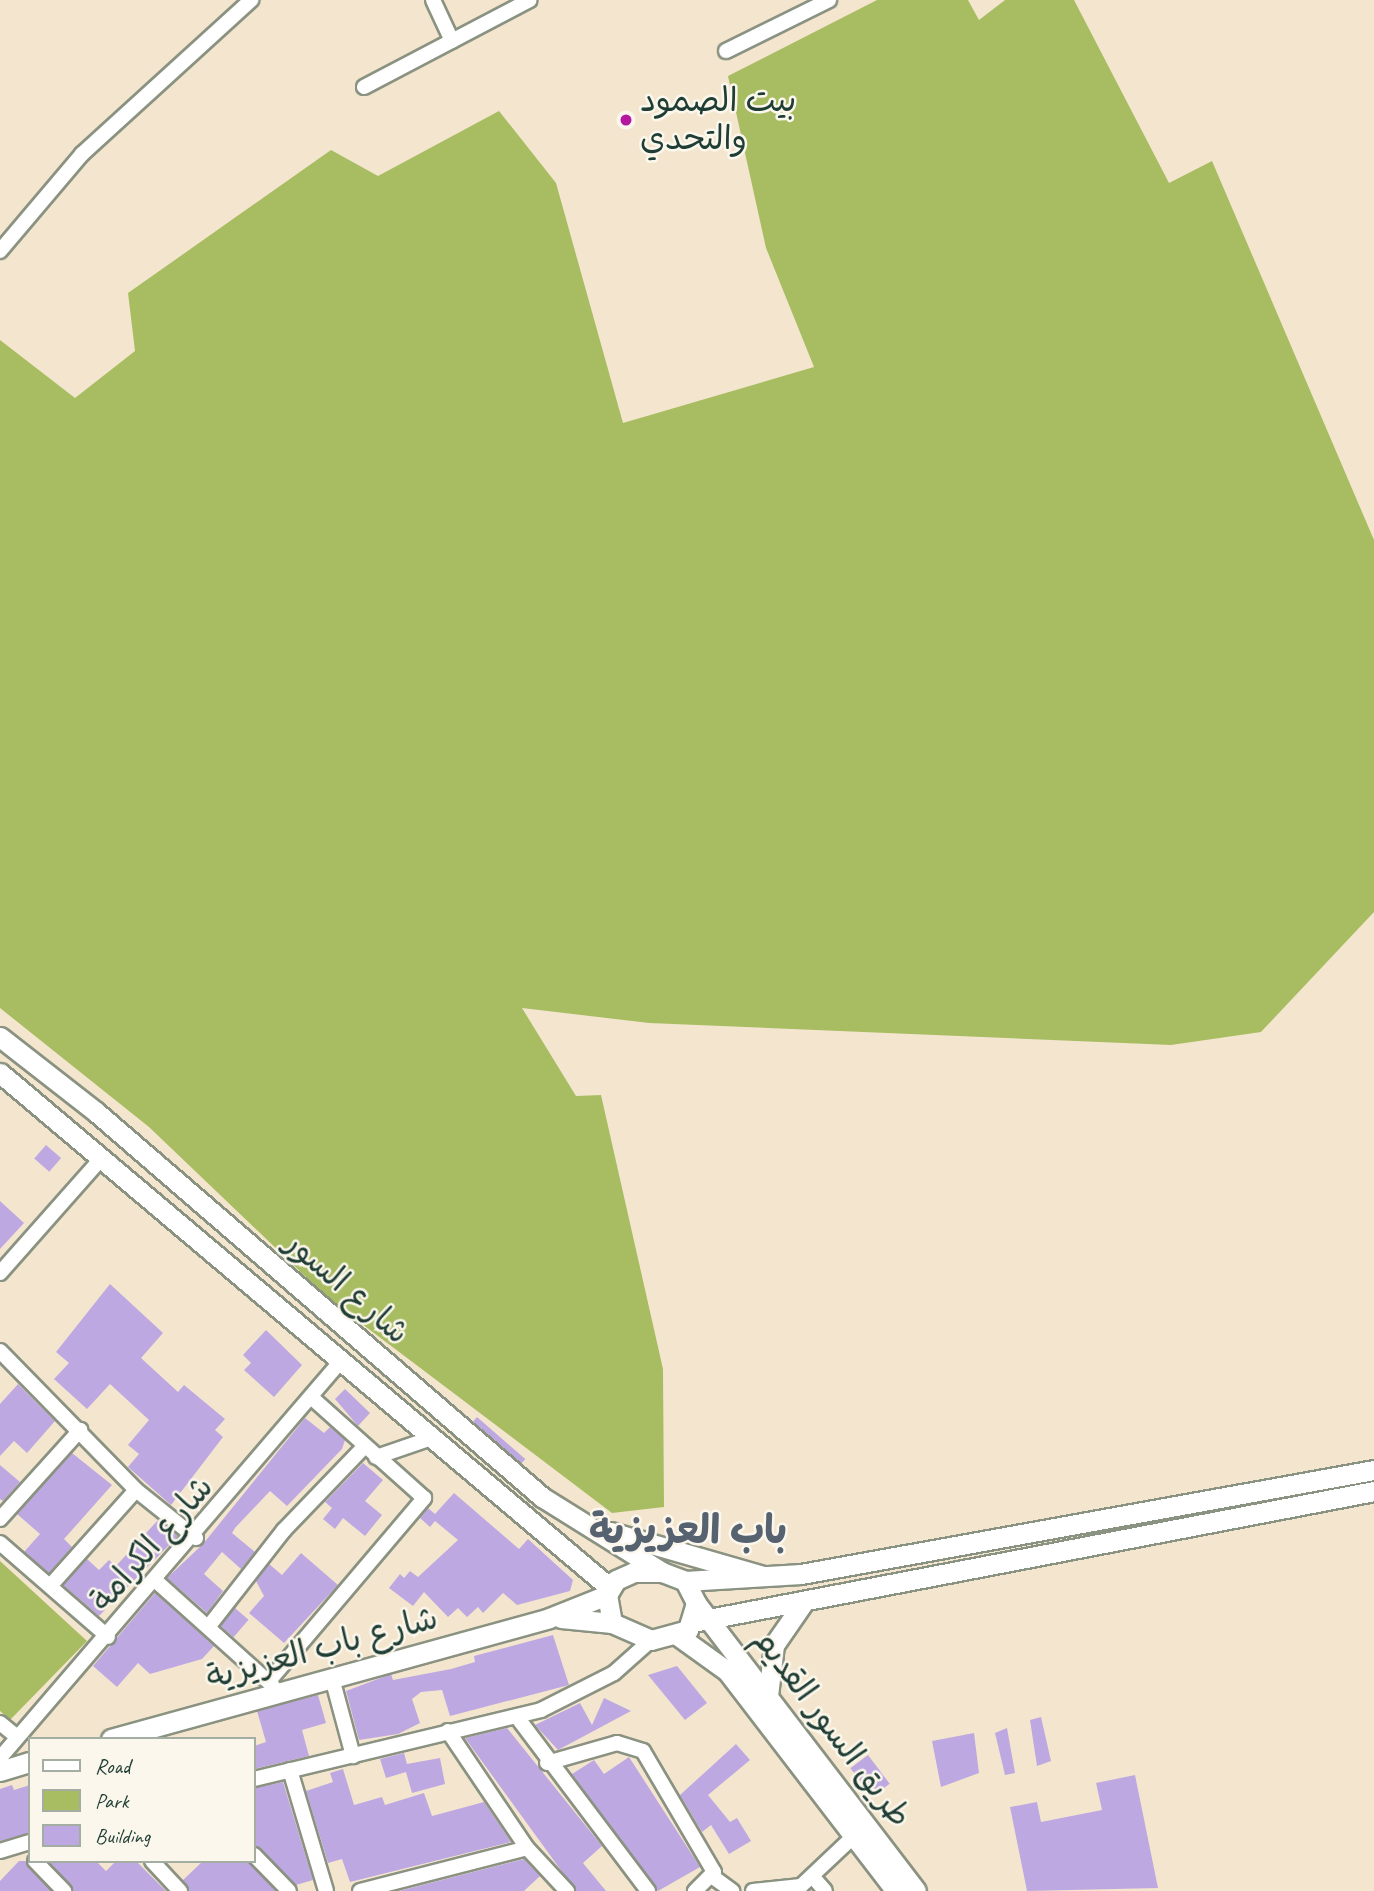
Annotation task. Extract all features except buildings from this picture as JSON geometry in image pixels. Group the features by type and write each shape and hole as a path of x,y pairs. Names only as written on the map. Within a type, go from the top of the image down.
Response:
{"main road":[{"name":"شارع السور","path":"0,1037 96,1112 533,1489 662,1572"},
{"name":"شارع السور","path":"0,1073 609,1591"},
{"path":"1374,1470 774,1579 685,1581 662,1572 624,1575 609,1591 612,1623 651,1640 677,1635 700,1615 803,1603 1374,1492"},
{"path":"589,1527 774,1579"},
{"path":"685,1581 700,1615"},
{"name":"شارع باب العزيزية","path":"117,1737 274,1687 332,1678 549,1618 609,1591"},
{"path":"768,1696 774,1645 803,1603"},
{"name":"طريق السور القديم","path":"700,1615 768,1696 916,1891"},
{"name":"شارع باب العزيزية","path":"549,1618 612,1623"},
{"name":"طريق السور القديم","path":"677,1635 727,1671 896,1891"},
{"path":"0,1771 28,1763"}],"street":[{"path":"0,251 82,154 251,0"},
{"path":"433,0 452,41"},
{"path":"364,87 530,0"},
{"path":"726,51 829,0"},
{"path":"0,1273 100,1160"},
{"path":"0,1351 136,1490 196,1538"},
{"name":"شارع الكرامة","path":"0,1758 196,1538 340,1362"},
{"path":"156,1581 274,1687 424,1498 363,1448 312,1398"},
{"path":"0,1519 80,1430"},
{"path":"376,1457 429,1439"},
{"path":"209,1626 284,1530 363,1448"},
{"path":"51,1585 136,1490"},
{"path":"0,1543 108,1637"},
{"path":"256,1778 516,1717 596,1684 651,1640"},
{"path":"332,1678 353,1756"},
{"path":"516,1717 547,1763 648,1891"},
{"path":"0,1723 16,1737"},
{"path":"449,1731 527,1847 559,1888"},
{"path":"547,1763 617,1742 643,1751 713,1877 732,1891"},
{"path":"289,1770 326,1891"},
{"path":"753,1891 802,1886 854,1836"},
{"path":"0,1851 24,1844"},
{"path":"360,1891 415,1885 527,1847"},
{"path":"256,1858 289,1891"},
{"path":"37,1863 64,1891"},
{"path":"154,1863 180,1891"},
{"path":"695,1891 713,1877"},
{"path":"813,1877 825,1891"}],"green space":[{"path":"877,0 968,0 979,20 1005,0 1074,0 1169,183 1212,161 1374,540 1374,912 1261,1032 1171,1045 649,1023 522,1008 576,1096 601,1095 663,1369 664,1507 612,1513 329,1299 149,1127 0,1008 0,340 75,398 135,351 128,293 331,150 378,176 499,111 556,183 623,423 814,367 766,248 728,76"},
{"path":"0,1561 87,1641 10,1720 0,1711"}],"place":[{"name":"بيت الصمود والتحدي","path":"626,120"}],"district":[{"name":"باب العزيزية","path":"688,1530"}]}
